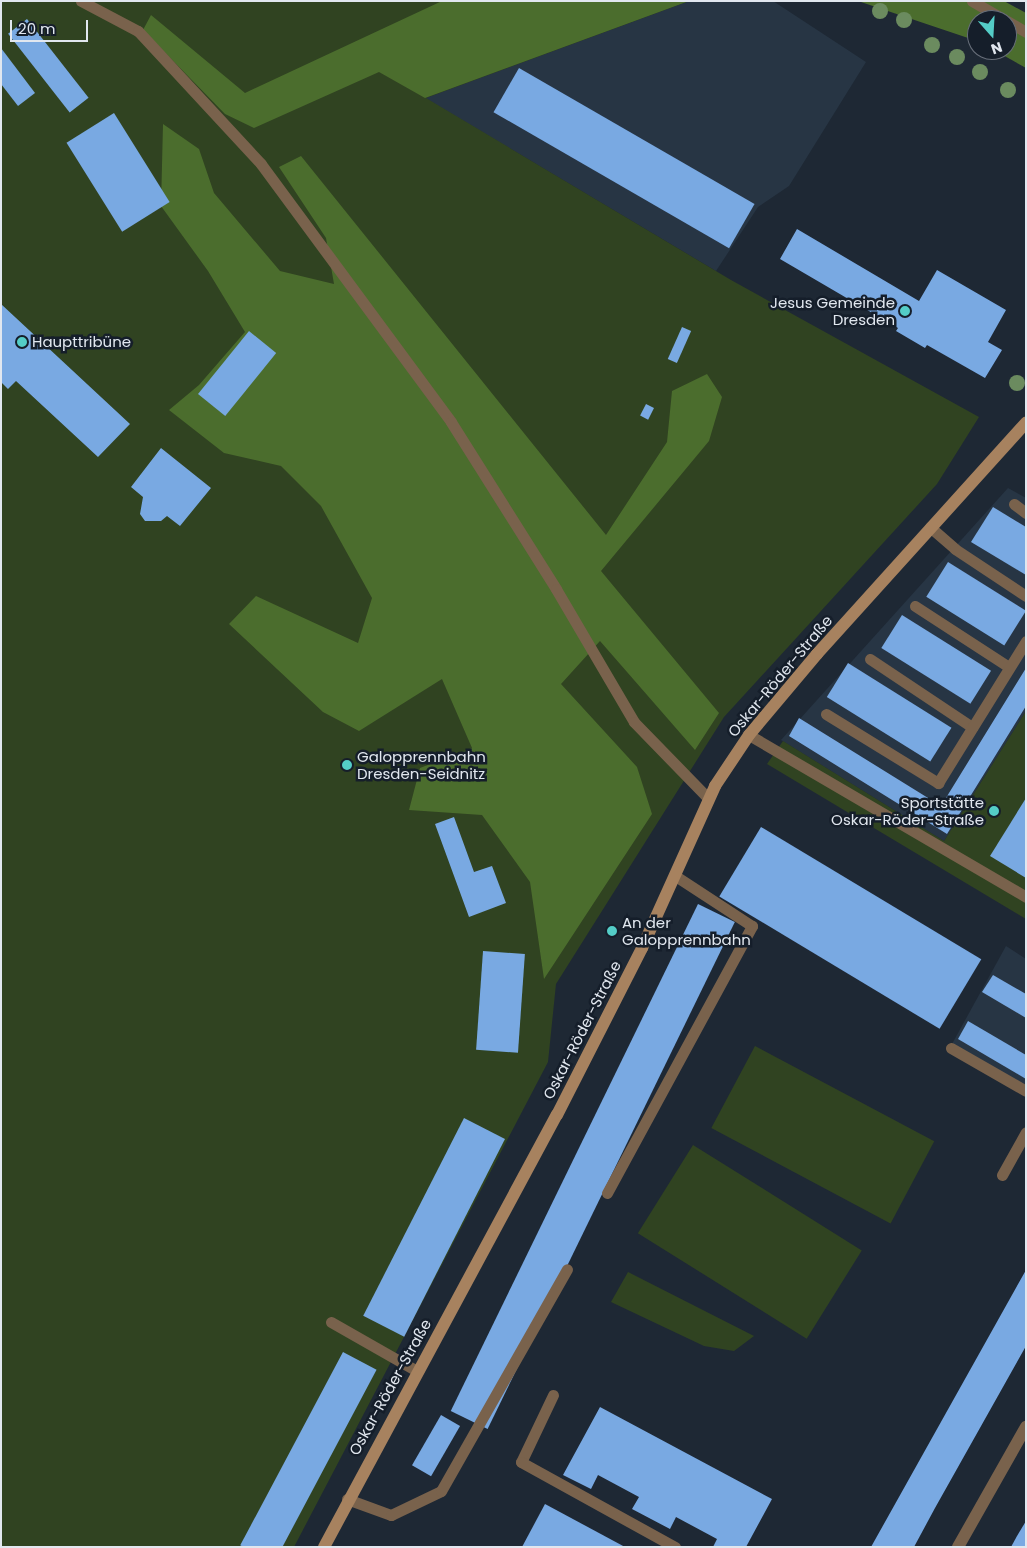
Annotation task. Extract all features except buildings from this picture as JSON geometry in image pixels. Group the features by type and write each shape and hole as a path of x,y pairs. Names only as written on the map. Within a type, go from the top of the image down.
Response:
{"street":[{"name":"Oskar-Röder-Straße","path":"324,1547 347,1499 557,1115 642,948 708,798 749,735 817,654 1026,423"},
{"path":"958,1547 1025,1428"}],"lane":[{"path":"81,1 138,31 283,191 451,422 556,589 634,722 708,798"},
{"path":"972,1 987,10"},
{"path":"1014,504 1026,513"},
{"path":"930,527 955,549 1026,596"},
{"path":"915,606 1009,667"},
{"path":"826,714 938,783 1026,641"},
{"path":"870,659 972,726"},
{"path":"749,735 1026,897"},
{"path":"607,1193 752,926 674,875"},
{"path":"951,1048 1026,1091"},
{"path":"1002,1175 1026,1132"},
{"path":"347,1499 391,1515 441,1491 567,1270"},
{"path":"331,1322 417,1371"},
{"path":"553,1395 521,1462 675,1547"}],"shaded area":[{"path":"689,1 773,1 866,62 789,186 758,207 716,271 425,98"},
{"path":"1008,488 1026,498 1026,711 944,841 781,740"},
{"path":"1006,946 1026,959 1026,1086 952,1044"}],"green space":[{"name":"Galopprennbahn Dresden-Seidnitz","path":"1,1 689,1 426,98 731,280 979,417 937,484 724,717 556,984 548,1062 294,1547 1,1547"},
{"path":"442,1 689,1 425,98 379,72 254,128 225,114 143,30 151,15 245,93"},
{"path":"858,1 1004,1 1026,13 1026,68 1012,60 1017,60 1017,10 967,10 967,38"},
{"path":"163,124 199,149 214,193 280,271 334,284 326,238 279,167 301,156 606,535 667,442 672,391 707,374 722,397 709,441 601,571 719,713 695,750 600,641 561,684 637,767 652,814 544,979 530,882 482,815 409,810 420,768 472,748 442,679 359,731 323,712 229,624 256,596 358,643 372,598 321,506 281,466 224,453 169,410 199,385 245,332 208,271 161,206"},
{"name":"Sportstätte Oskar-Röder-Straße","path":"1026,711 1026,919 767,764 783,741 944,841"},
{"path":"755,1046 934,1141 891,1223 711,1128"},
{"path":"693,1145 862,1250 807,1339 638,1233"},
{"path":"628,1272 754,1336 734,1351 704,1346 611,1302"}],"place":[{"name":"Jesus Gemeinde Dresden","path":"905,311"},
{"name":"Haupttribüne","path":"22,342"},
{"name":"Galopprennbahn Dresden-Seidnitz","path":"347,765"},
{"name":"Sportstätte Oskar-Röder-Straße","path":"994,811"},
{"name":"An der Galopprennbahn","path":"612,931"}]}
